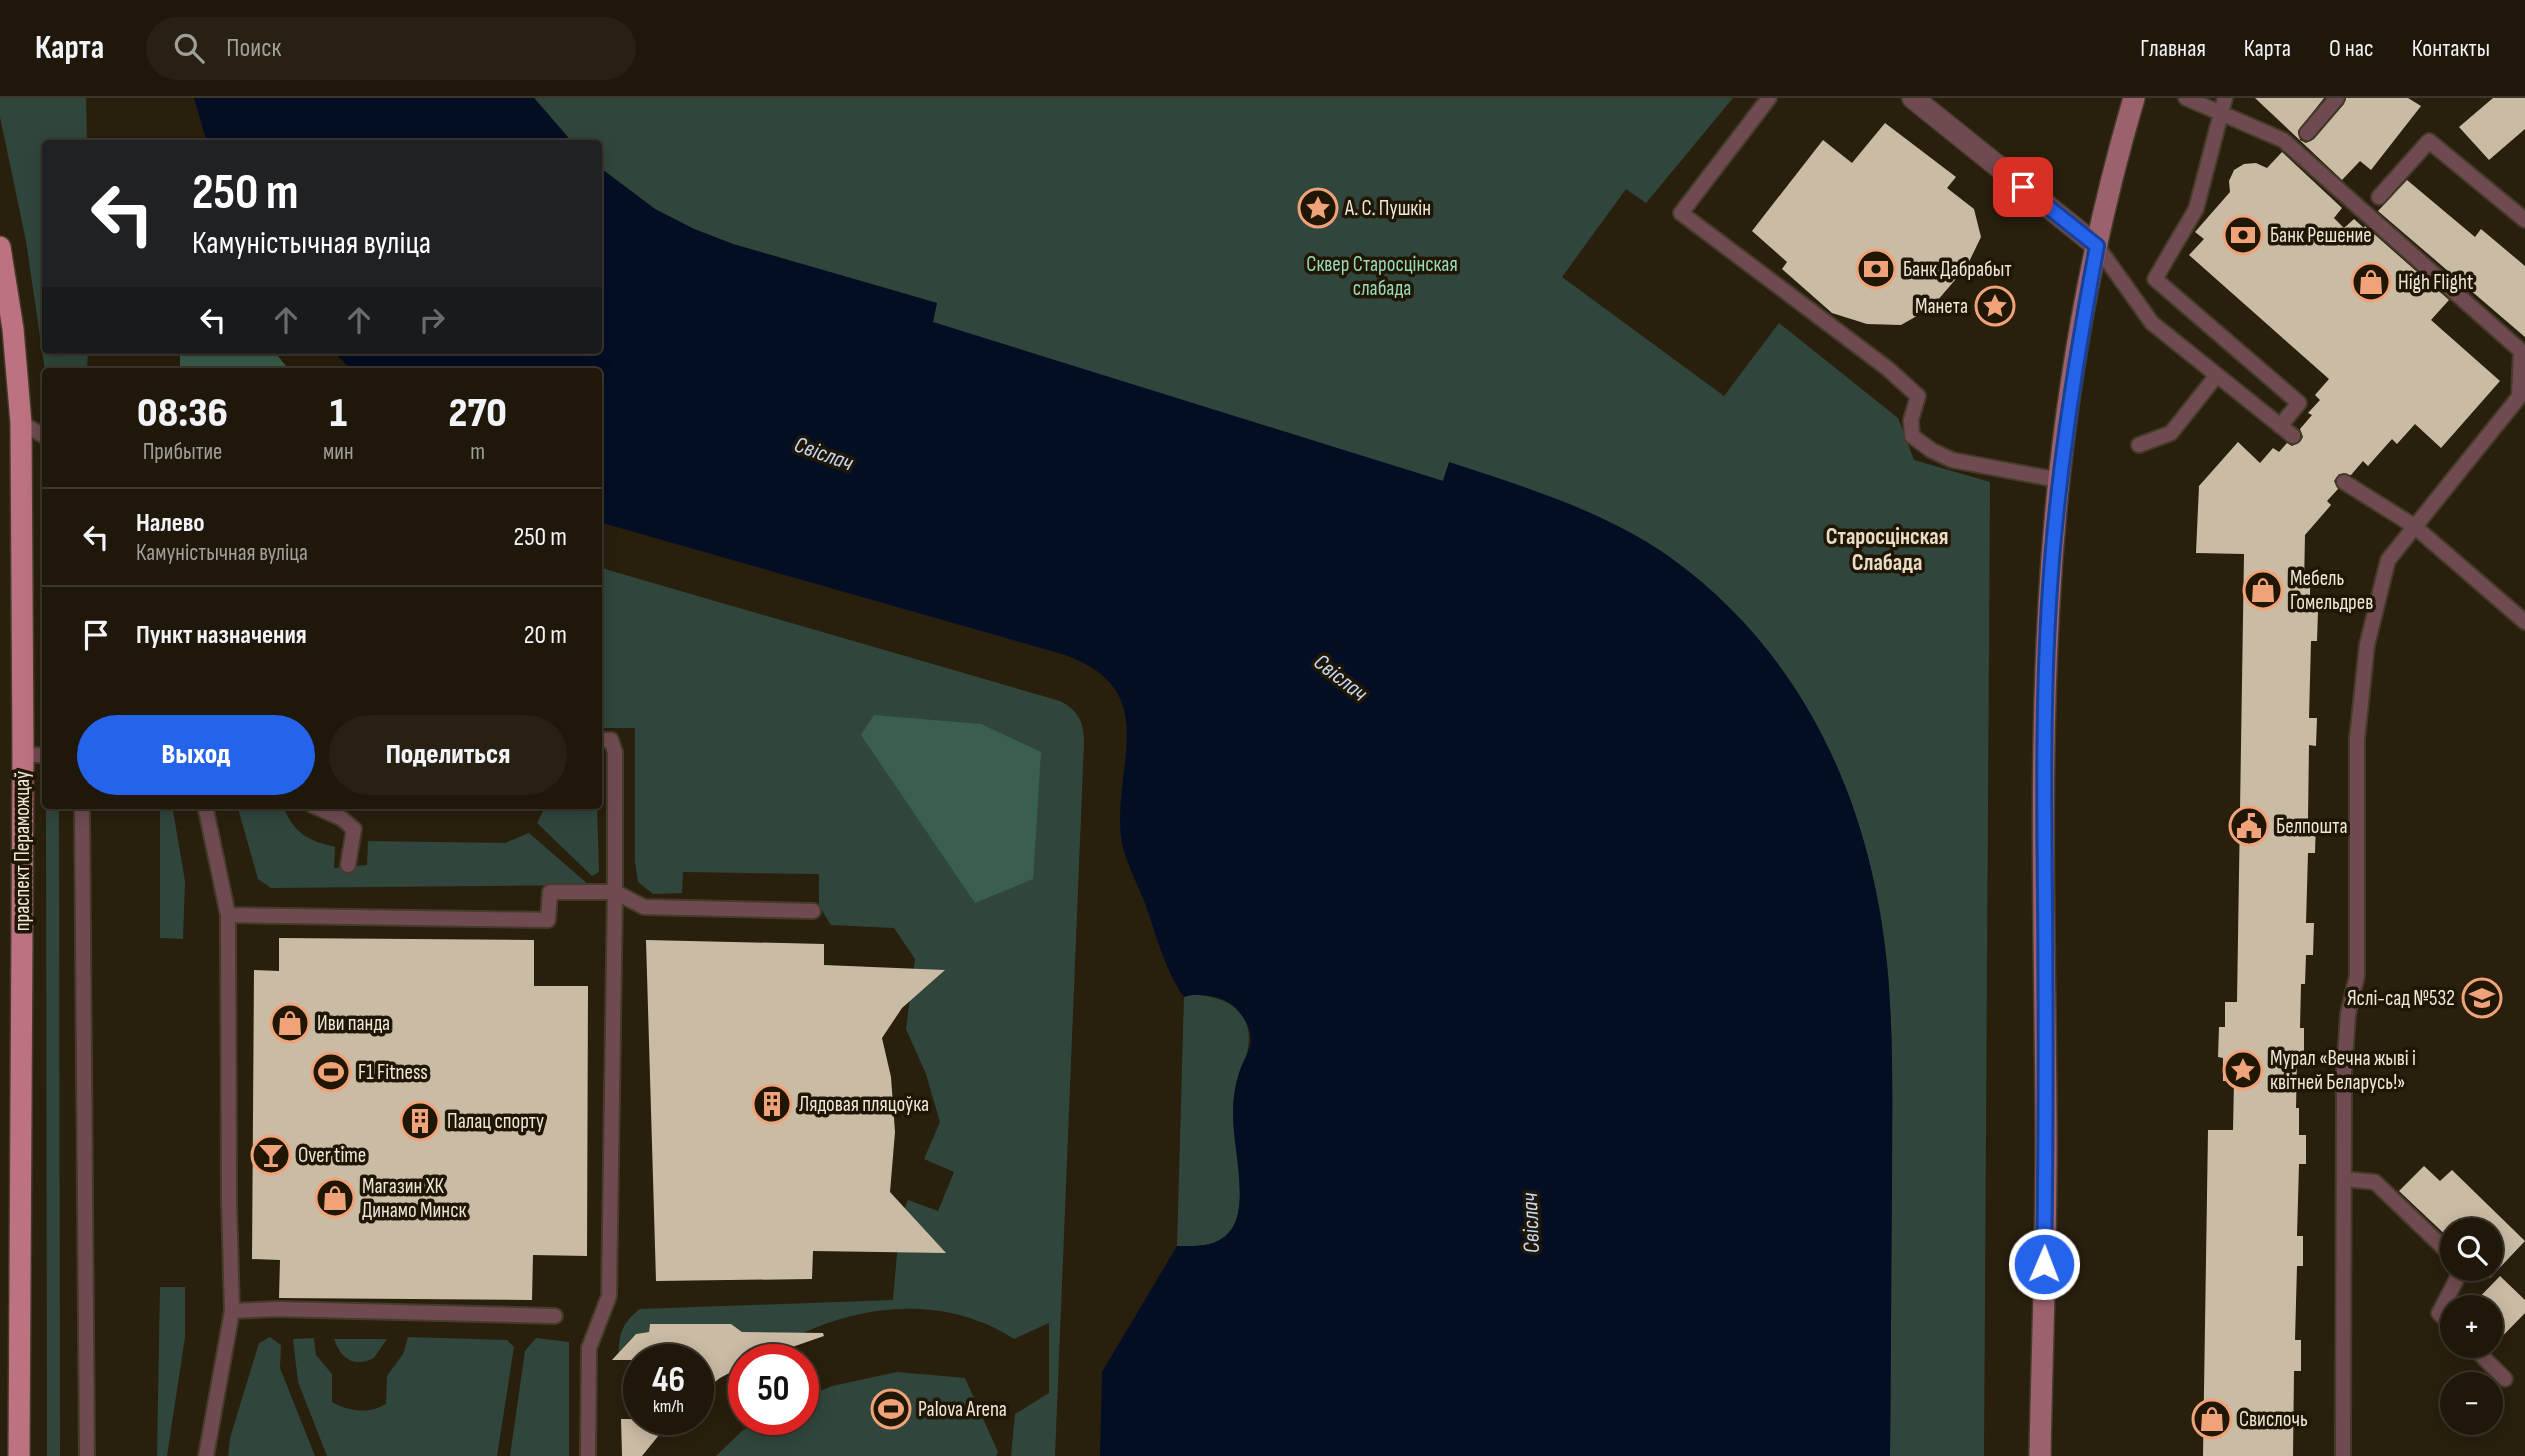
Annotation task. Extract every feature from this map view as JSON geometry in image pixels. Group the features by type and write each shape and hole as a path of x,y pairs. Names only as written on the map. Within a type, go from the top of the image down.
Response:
{"main road":[{"path":"2040,1456 2046,1155 2044,730 2049,603 2059,480 2077,356 2097,246 2119,148 2134,98"},
{"name":"праспект Пераможцаў","path":"0,247 13,330 21,422 23,755 19,1456"}],"street":[{"path":"1913,98 2097,246"}],"lane":[{"path":"1769,98 1681,213 1887,368 1918,396 1911,420 1912,436 1931,450 1952,460 2059,480"},
{"path":"2186,98 2223,105 2283,140 2521,351 2519,397 2388,559 2367,645 2357,739 2357,976 2347,1014 2344,1072 2343,1456"},
{"path":"2307,133 2337,98"},
{"path":"2223,105 2196,209 2155,279 2299,403 2280,426"},
{"path":"2379,197 2429,141 2525,220"},
{"path":"2097,246 2152,323 2293,436"},
{"path":"2139,445 2171,433 2217,375"},
{"path":"21,422 42,435"},
{"path":"2344,482 2414,526 2525,622"},
{"path":"588,1456 589,1348 609,1296 615,752 611,740 602,740"},
{"path":"23,755 42,755"},
{"path":"82,809 87,1456"},
{"path":"205,1456 232,1311 228,915 206,809"},
{"path":"321,809 341,818 354,829 348,865"},
{"path":"228,915 548,920 550,892 615,892 644,907 813,911"},
{"path":"2344,1179 2375,1182 2440,1244"},
{"path":"232,1311 276,1309 555,1316"},
{"path":"2484,1358 2505,1379"}],"green space":[{"path":"0,98 86,98 87,140 42,140 42,350 26,241 0,117"},
{"name":"Сквер Старосцінская слабада","path":"534,98 1733,98 1646,203 1626,189 1562,277 1724,396 1779,323 1898,418 1914,460 1990,482 1984,1456 1890,1456 1892,1046 1887,964 1879,904 1865,846 1847,790 1823,737 1794,686 1759,639 1718,596 1646,541 1592,514 1535,492 1449,463 1443,481 932,322 937,303 733,244 694,229 655,209 602,169 602,140 570,140"},
{"path":"43,354 88,354 87,368 45,368"},
{"path":"180,354 276,354 288,368 180,368"},
{"path":"602,568 1060,701 1079,717 1084,742 1055,1456 1011,1456 1015,1414 1049,1393 1049,1323 1014,1339 988,1325 960,1315 932,1310 875,1311 847,1317 793,1338 783,1333 742,1332 731,1324 650,1324 649,1332 636,1334 623,1344 619,1359 622,1331 640,1309 893,1300 900,1220 908,1200 938,1211 954,1172 924,1159 940,1122 926,1074 906,1029 915,959 894,928 831,925 819,906 819,874 683,872 682,893 653,894 638,882 635,862 635,728 602,728"},
{"path":"874,715 981,724 1041,752 1033,879 975,903 861,735"},
{"path":"46,809 59,809 60,1456 47,1456"},
{"path":"160,809 173,809 185,881 183,939 160,938"},
{"path":"238,809 284,809 302,834 335,847 334,868 367,865 368,841 505,843 529,833 589,885 271,888 258,879"},
{"path":"544,809 597,809 599,872 592,876 537,823"},
{"path":"1191,994 1220,1000 1232,1006 1243,1017 1249,1039 1233,1114 1240,1190 1237,1219 1225,1236 1213,1243 1177,1246 1184,997"},
{"path":"160,1287 185,1287 185,1337 167,1456 157,1456"},
{"path":"270,1337 281,1345 280,1368 315,1456 228,1456 230,1438 259,1343"},
{"path":"408,1337 507,1340 514,1347 497,1456 327,1456 298,1382 293,1339 314,1338 316,1355 332,1374 332,1402 352,1410 366,1410 386,1404 387,1376 403,1354"},
{"path":"536,1338 569,1342 569,1456 510,1456 525,1351"},
{"path":"334,1339 387,1339 374,1358 354,1362 340,1352"},
{"name":"Palova Arena","path":"897,1372 965,1378 998,1452 996,1456 716,1456 738,1435 819,1435 819,1391"}],"water":[{"path":"194,98 534,98 570,140 206,140"},
{"name":"Свіслач","path":"602,169 655,209 694,229 733,244 937,303 933,322 1443,481 1449,462 1592,514 1646,541 1671,558 1718,596 1759,639 1794,686 1823,737 1847,790 1865,846 1879,904 1887,964 1892,1046 1890,1456 1100,1456 1102,1372 1177,1246 1213,1243 1231,1230 1236,1219 1240,1190 1233,1102 1238,1075 1251,1040 1245,1021 1227,1001 1202,995 1184,997 1165,962 1122,846 1120,810 1127,732 1124,709 1114,688 1095,670 1065,655 602,523 602,368 350,368 335,354 602,354"}],"building":[{"path":"2255,98 2324,98 2298,131 2300,140 2306,143 2314,139 2344,104 2346,98 2408,98 2421,106 2371,170 2360,161 2342,180"},
{"path":"2493,98 2525,98 2525,129 2489,160 2459,127"},
{"path":"1885,123 1956,177 1947,188 1974,209 1981,237 1967,266 1931,308 1901,325 1867,324 1832,313 1782,269 1787,262 1752,231 1823,140 1852,163"},
{"path":"2282,152 2342,208 2334,218 2344,228 2354,219 2364,228 2365,226 2449,300 2431,320 2500,381 2441,448 2415,424 2397,444 2392,439 2368,466 2363,461 2351,475 2339,474 2334,481 2338,489 2327,501 2331,505 2305,535 2304,584 2310,584 2310,610 2318,611 2317,641 2311,641 2309,718 2317,718 2316,746 2309,745 2308,819 2316,819 2315,853 2308,853 2306,923 2314,923 2313,955 2306,955 2305,984 2301,984 2300,1028 2304,1028 2304,1059 2297,1059 2296,1108 2299,1108 2299,1135 2306,1135 2306,1164 2299,1164 2297,1236 2303,1236 2303,1266 2297,1266 2295,1340 2301,1340 2301,1371 2294,1371 2293,1456 2203,1456 2208,1130 2233,1130 2234,1081 2223,1081 2223,1058 2218,1057 2219,1027 2225,1027 2225,1002 2237,1002 2244,554 2196,553 2199,486 2238,442 2260,463 2273,448 2279,452 2287,443 2292,446 2300,442 2303,437 2300,429 2312,415 2308,413 2320,400 2315,395 2329,379 2189,255 2204,239 2195,232 2230,192 2229,181 2234,170 2244,164 2256,163 2267,168"},
{"path":"2407,180 2475,237 2481,229 2525,266 2525,337 2378,211"},
{"name":"Палац спорту","path":"279,938 534,940 534,986 588,986 587,1256 533,1255 532,1300 279,1298 280,1260 252,1259 254,970 279,971"},
{"name":"Лядовая пляцоўка","path":"646,940 824,944 824,965 945,970 902,1008 882,1038 891,1077 895,1132 890,1192 946,1253 813,1251 812,1279 656,1281"},
{"path":"2424,1166 2440,1181 2452,1170 2501,1218 2440,1218 2440,1230 2399,1191"},
{"path":"2503,1220 2525,1241 2503,1264"},
{"path":"2503,1279 2525,1300 2525,1313 2503,1336 2503,1295 2482,1295 2495,1281"},
{"path":"650,1324 731,1324 742,1332 823,1333 824,1336 801,1344 728,1344 728,1374 714,1383 714,1344 627,1344 636,1334 649,1332"},
{"path":"623,1348 623,1360 612,1360"},
{"path":"621,1419 623,1435 659,1435 642,1456 622,1456"}],"place":[{"name":"А. С. Пушкін","path":"1318,208"},
{"name":"Банк Решение","path":"2243,235"},
{"name":"Банк Дабрабыт","path":"1876,269"},
{"name":"High Flight","path":"2371,282"},
{"name":"Манета","path":"1995,306"},
{"name":"Мебель Гомельдрев","path":"2263,590"},
{"name":"Белпошта","path":"2249,826"},
{"name":"Яслі-сад №532","path":"2482,998"},
{"name":"Иви панда","path":"290,1023"},
{"name":"Мурал «Вечна жыві і квітней Беларусь!»","path":"2243,1070"},
{"name":"F1 Fitness","path":"331,1072"},
{"name":"Лядовая пляцоўка","path":"772,1104"},
{"name":"Палац спорту","path":"420,1121"},
{"name":"Over time","path":"271,1155"},
{"name":"Магазин ХК Динамо Минск","path":"335,1198"},
{"name":"Palova Arena","path":"891,1409"},
{"name":"Свислочь","path":"2212,1419"}],"district":[{"name":"Старосцінская Слабада","path":"1887,549"}],"route":[{"path":"2023,187 2097,246 2077,356 2059,480 2049,603 2044,730 2044,1264"}]}
